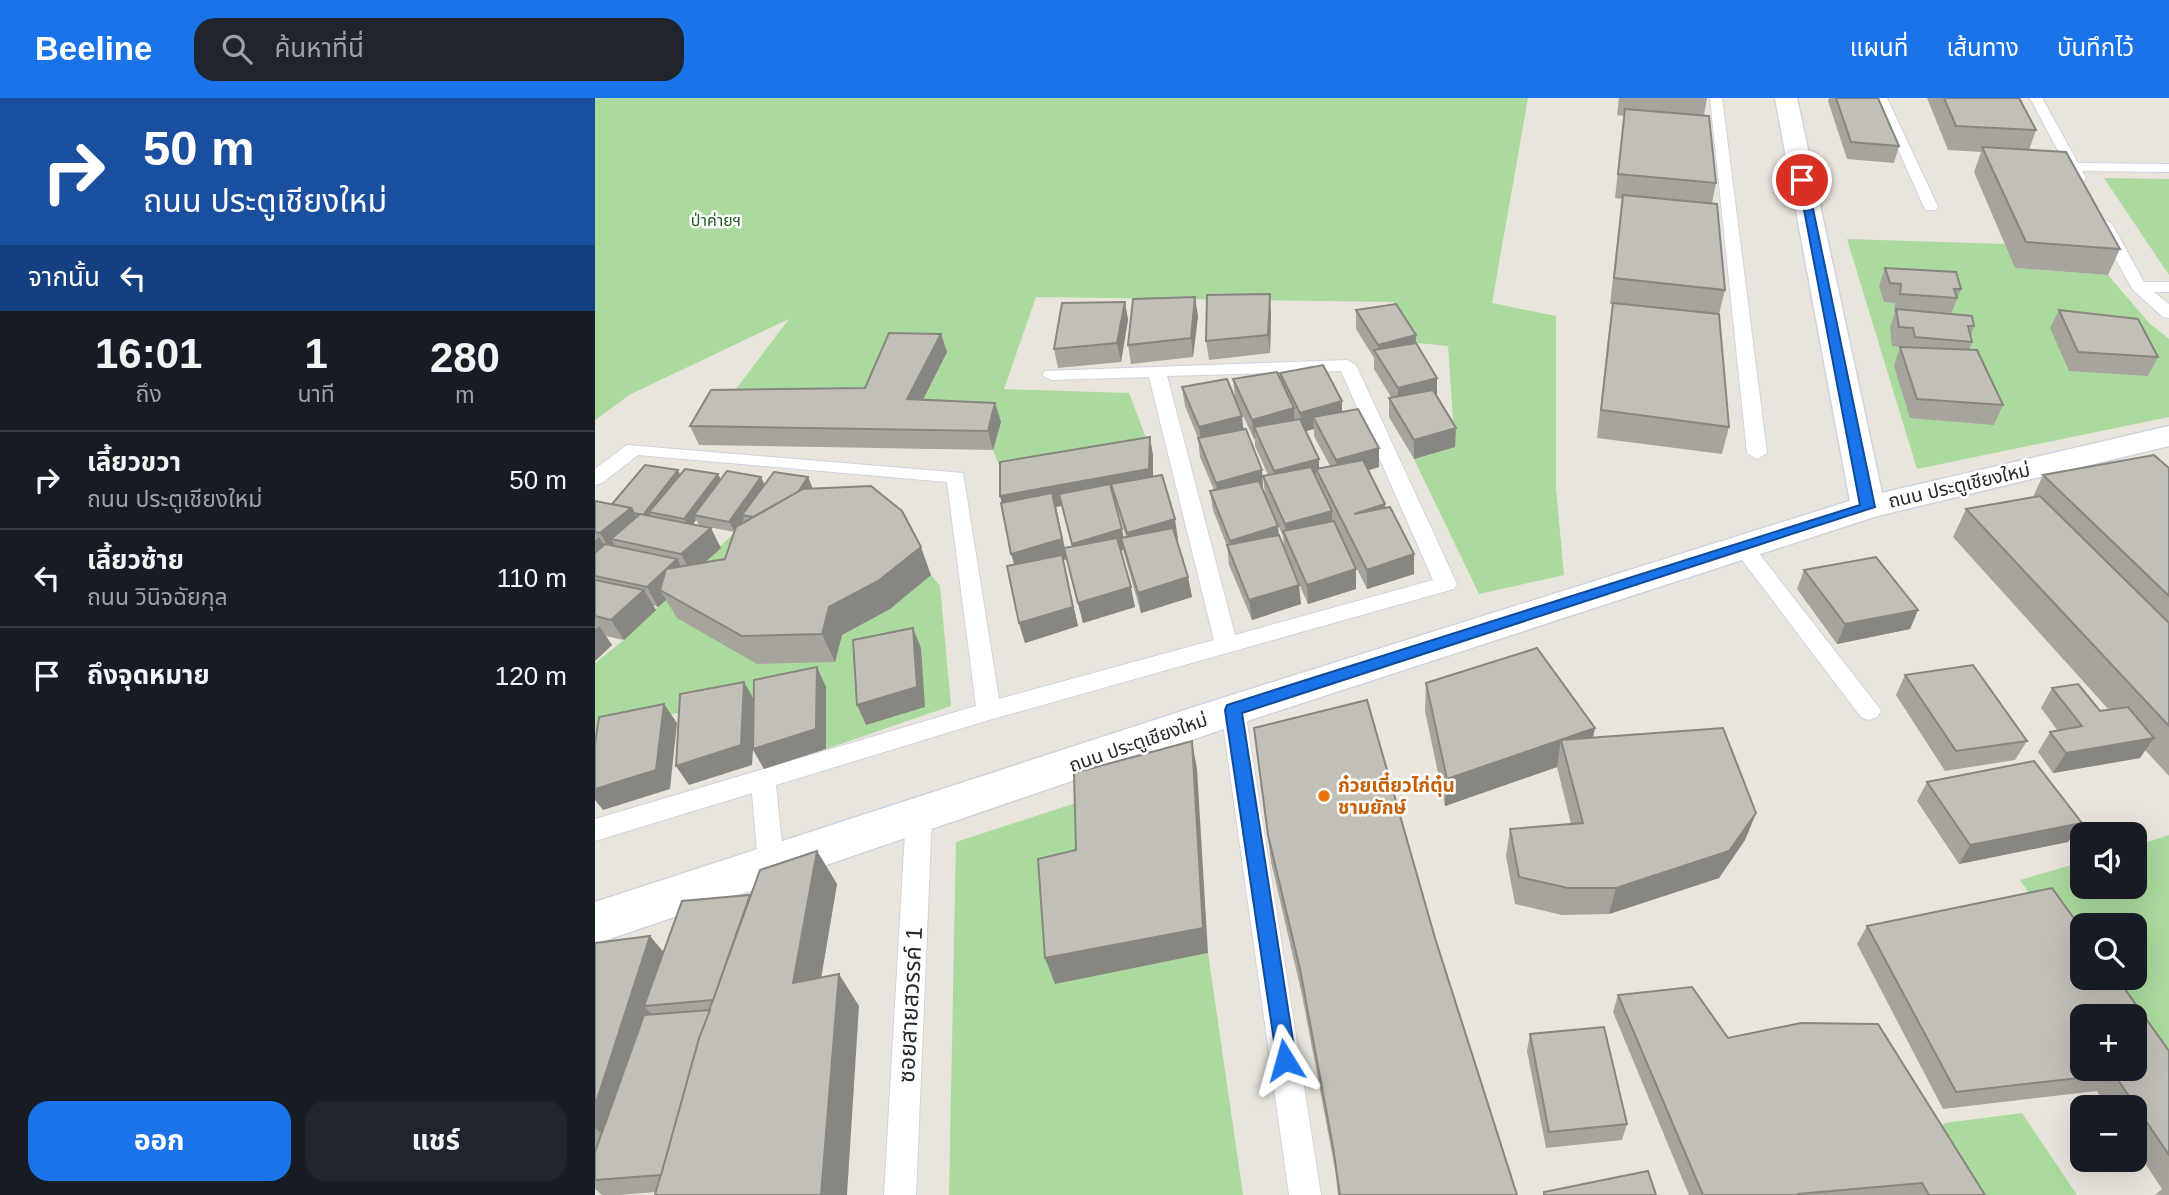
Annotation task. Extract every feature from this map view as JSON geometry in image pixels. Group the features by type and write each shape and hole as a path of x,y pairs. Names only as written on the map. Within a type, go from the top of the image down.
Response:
{"main road":[{"path":"1786,98 1868,507"},
{"name":"ถนน ประตูเชียงใหม่","path":"595,923 1233,710 1868,507 2169,436"}],"lane":[{"path":"1716,98 1757,453"},
{"path":"1881,98 1931,207"},
{"path":"2036,98 2086,191"},
{"path":"2073,167 2169,168"},
{"path":"2099,215 2139,287 2169,313"},
{"path":"2139,287 2169,287"},
{"path":"595,830 989,711 1446,583 1347,366 1051,375"},
{"path":"1157,372 1226,645"},
{"path":"595,479 634,449 956,477 989,711"},
{"path":"1743,547 1869,711"},
{"path":"1233,710 1305,1195"},
{"path":"763,780 771,864"},
{"name":"ซอยสายสวรรค์ 1","path":"900,1195 919,815"}],"green space":[{"name":"ป่าค่ายฯ","path":"595,98 1528,98 1492,303 1556,316 1556,488 1564,575 1479,594 1414,459 1455,447 1448,346 1417,343 1396,322 1394,302 1036,297 1004,389 1129,393 1153,456 1005,482 993,450 1000,422 913,419 946,353 872,407 720,410 789,319 631,394 595,420"},
{"path":"2104,178 2169,179 2169,275"},
{"path":"1847,239 2005,244 2016,268 2108,275 2150,324 2169,339 2169,417 1917,469"},
{"path":"735,532 842,635 890,609 931,575 940,586 951,706 826,749 796,688 716,702 595,736 595,663 624,640"},
{"path":"1082,801 1084,876 1056,983 1208,953 1243,1195 949,1195 956,842"},
{"path":"2169,835 2169,1092 2147,1043 2147,1004 2120,1004 2103,990 2147,990 2147,913 2070,913 2070,952 2020,880 2070,865 2070,899 2147,899 2147,842"},
{"path":"2022,1113 2077,1195 1962,1195 1928,1140 1945,1123"}],"building":[{"path":"1836,98 1878,98 1899,146 1851,142"},
{"path":"1944,98 2019,98 2036,130 1956,126"},
{"path":"1625,109 1709,116 1716,183 1618,174"},
{"path":"1982,147 2066,152 2120,249 2026,242"},
{"path":"1623,195 1717,204 1725,290 1614,278"},
{"path":"1885,268 1956,272 1961,289 1954,289 1957,298 1900,294 1901,284 1890,283"},
{"path":"1270,294 1268,335 1206,341 1207,295"},
{"path":"1195,297 1191,338 1128,345 1133,299"},
{"path":"1125,302 1117,343 1054,349 1062,303"},
{"path":"1613,303 1719,314 1729,427 1601,410"},
{"path":"1396,304 1416,335 1378,345 1356,310"},
{"path":"1896,309 1972,316 1974,326 1968,326 1972,342 1915,337 1913,328 1899,327"},
{"path":"2059,310 2138,319 2158,357 2078,352"},
{"path":"889,333 941,334 907,399 995,403 988,431 690,426 711,390 865,388"},
{"path":"1416,343 1437,378 1398,388 1374,350"},
{"path":"1900,347 1977,350 2003,405 1917,399"},
{"path":"1323,365 1342,401 1300,413 1280,373"},
{"path":"1277,372 1294,408 1252,420 1233,379"},
{"path":"1227,379 1242,416 1199,427 1182,387"},
{"path":"1433,390 1456,428 1414,440 1389,398"},
{"path":"1358,409 1379,448 1336,460 1313,417"},
{"path":"1300,419 1319,459 1274,471 1254,427"},
{"path":"1246,429 1262,470 1216,483 1198,438"},
{"path":"1150,437 1149,469 1000,496 1000,462"},
{"path":"2154,455 2169,468 2169,596 2043,475"},
{"path":"1363,460 1385,504 1354,514 1390,507 1414,554 1367,570 1316,469"},
{"path":"645,465 678,470 643,515 634,513 631,508 612,504"},
{"path":"1311,467 1332,511 1285,524 1263,476"},
{"path":"685,469 718,474 684,519 649,512"},
{"path":"727,471 761,477 729,522 694,515"},
{"path":"774,472 808,477 798,492 753,517 742,515"},
{"path":"1162,475 1175,519 1127,533 1111,484"},
{"path":"1259,481 1278,526 1230,541 1210,491"},
{"path":"1110,484 1122,529 1072,544 1059,494"},
{"path":"871,486 902,511 921,547 878,581 829,607 822,634 742,636 660,590 666,569 725,559 736,527 803,489"},
{"path":"1052,493 1062,539 1011,554 1001,503"},
{"path":"2040,496 2169,623 2169,726 1966,509"},
{"path":"595,501 631,508 600,533 595,532"},
{"path":"640,514 711,528 681,554 611,539"},
{"path":"1334,521 1356,569 1307,585 1283,531"},
{"path":"1173,528 1188,577 1138,593 1121,538"},
{"path":"1279,535 1299,585 1249,600 1227,545"},
{"path":"1117,538 1131,587 1078,603 1064,548"},
{"path":"605,544 677,559 647,587 595,576 595,553"},
{"path":"1062,555 1073,607 1019,623 1007,566"},
{"path":"1876,557 1918,610 1845,624 1804,570"},
{"path":"595,580 644,590 611,620 595,616"},
{"path":"913,628 917,687 857,705 853,640"},
{"path":"1537,648 1595,728 1447,779 1426,683"},
{"path":"1973,665 2027,741 1956,751 1905,675"},
{"path":"817,667 816,729 753,749 754,680"},
{"path":"744,682 741,745 676,766 680,694"},
{"path":"2078,684 2100,711 2128,707 2154,738 2066,753 2050,732 2082,726 2052,688"},
{"path":"1367,700 1435,938 1517,1195 1340,1195 1300,969 1268,835 1254,728"},
{"path":"664,704 656,770 595,789 595,744 599,717"},
{"path":"1723,728 1756,813 1729,851 1616,888 1568,888 1519,877 1510,829 1583,823 1561,740"},
{"path":"1192,741 1203,928 1045,958 1038,859 1076,850 1074,773"},
{"path":"2034,761 2081,822 2070,822 2070,825 1970,845 1927,782"},
{"path":"817,851 793,983 839,974 821,1195 655,1195 699,1038 760,870"},
{"path":"2052,888 2070,913 2070,990 2126,990 2136,1004 2070,1004 2070,1079 1956,1092 1867,926"},
{"path":"750,895 713,1000 644,1006 682,901"},
{"path":"650,936 595,1106 595,943"},
{"path":"1692,987 1728,1038 1801,1023 1878,1024 1985,1195 1929,1195 1922,1183 1798,1195 1703,1195 1618,995"},
{"path":"710,1010 699,1038 661,1175 595,1180 595,1152 644,1015"},
{"path":"2147,1020 2169,1051 2169,1155 2147,1123 2147,1095 2128,1095 2119,1081 2147,1081"},
{"path":"1604,1027 1627,1124 1549,1132 1530,1034"},
{"path":"1648,1171 1656,1195 1544,1195 1544,1192"}],"place":[{"name":"ก๋วยเตี๋ยวไก่ตุ๋น ชามยักษ์","path":"1324,796"}],"route":[{"path":"1285,1060 1233,710 1868,507 1802,180"}]}
